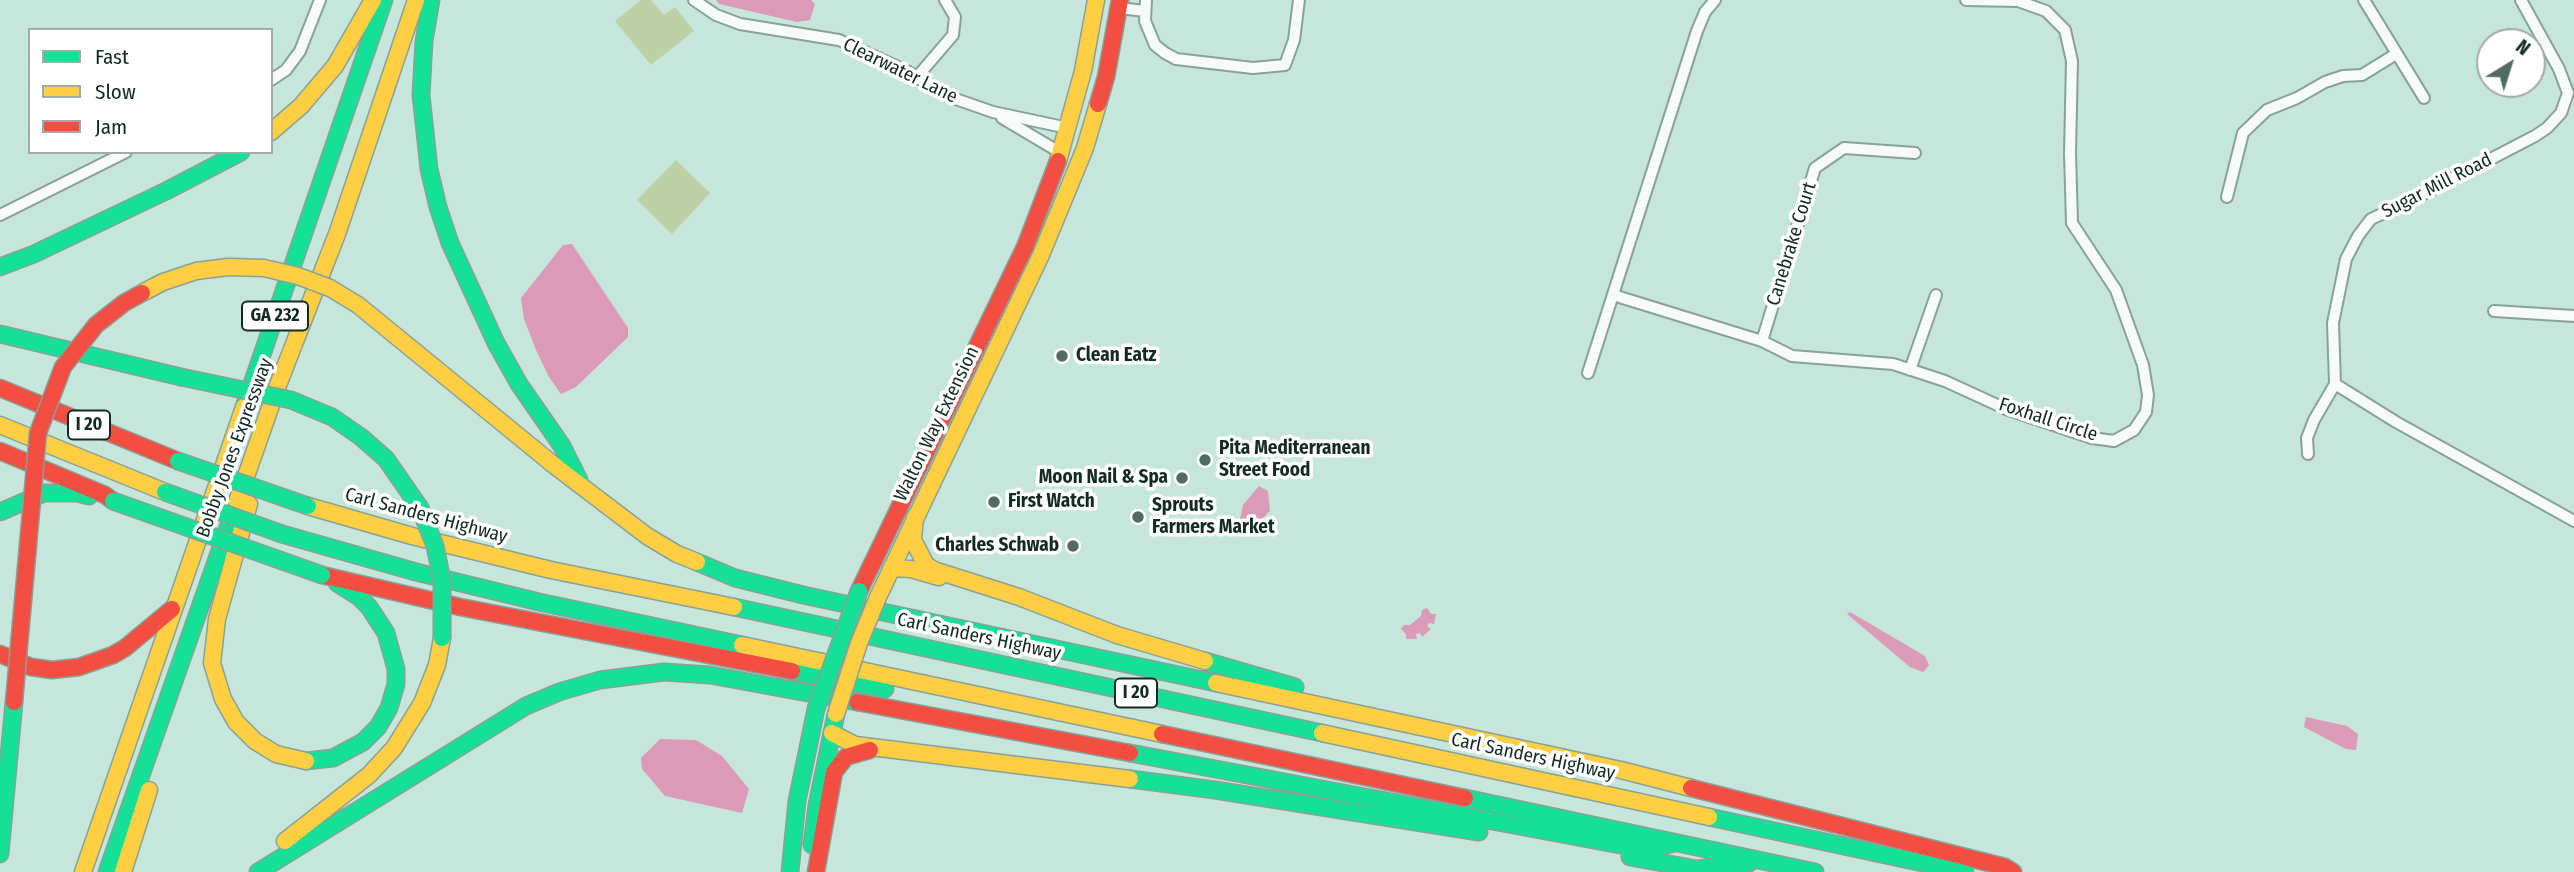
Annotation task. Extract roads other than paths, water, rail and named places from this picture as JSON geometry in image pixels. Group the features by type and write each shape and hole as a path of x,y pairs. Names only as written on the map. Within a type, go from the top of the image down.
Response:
{"main road":[{"path":"273,130 301,106 335,66 373,0"},
{"name":"Bobby Jones Expressway","path":"83,872 384,0"},
{"name":"Bobby Jones Expressway","path":"107,872 274,395 337,234 416,0"},
{"path":"431,0 424,40 421,95 429,169 438,207 450,243 496,343 519,384 562,446 582,487"},
{"name":"Walton Way Extension","path":"790,872 797,801 816,711 841,634 869,568 1010,277 1049,189 1085,65 1096,0"},
{"name":"Walton Way Extension","path":"810,872 817,805 836,714 859,643 891,568 1026,287 1085,148 1106,77 1120,4"},
{"path":"0,267 34,254 237,154"},
{"path":"0,853 38,433 49,399 63,367 96,325 124,303 163,282 196,271 228,267 264,268 298,276 330,288 358,305 582,487 647,536 677,554 734,578 816,598 1621,770 2004,867 2013,872"},
{"path":"1010,277 1026,287"},
{"path":"0,334 291,400 332,418 361,437 386,459 420,508 435,546 442,580 442,638 437,665 422,703 394,748 369,775 285,841 257,872"},
{"path":"290,358 285,386 256,476 217,619 212,663 215,680 236,722 266,749 302,761 333,758 363,742 384,719 396,684 394,657 378,618 359,597 322,575"},
{"name":"Carl Sanders Highway","path":"0,388 178,461 308,506 436,542 551,570 815,623 1965,872"},
{"name":"I 20","path":"0,425 165,492 282,534 402,569 539,602 1815,872"},
{"path":"0,451 105,495 113,501"},
{"path":"0,512 20,501 44,493 77,493 113,501 322,575 460,607 981,706 1049,709"},
{"path":"915,517 913,540 926,565 945,574 1019,597 1117,635 1355,703 1382,718"},
{"path":"869,568 926,573 1047,609"},
{"path":"0,654 31,667 52,670 79,667 125,648 172,609"},
{"path":"123,872 163,745 181,660"},
{"path":"257,872 526,706 559,692 600,680 664,672 755,682 1647,850 1679,842"},
{"path":"816,711 832,733 855,745 1215,790 1697,869 1767,861"},
{"path":"69,872 130,736"},
{"path":"816,872 834,772 846,757 879,748"}],"street":[{"path":"273,79 286,70 300,51 320,0"},
{"name":"Clearwater Lane","path":"694,0 716,15 740,24 839,40 917,77 947,96 993,112 1068,128"},
{"path":"917,77 953,35 955,17 945,0"},
{"path":"1120,4 1145,5 1145,21 1155,45 1176,59 1253,68 1285,65 1294,40 1299,0"},
{"path":"1588,373 1697,31 1705,12 1715,0"},
{"name":"Foxhall Circle","path":"1613,295 1762,341 1792,356 1877,362 1910,370 1945,381 2006,409 2092,438 2114,440 2134,430 2146,412 2148,395 2143,365 2116,290 2073,223 2070,153 2072,61 2065,30 2046,11 2018,1 1966,0"},
{"path":"2364,0 2424,98"},
{"name":"Sugar Mill Road","path":"2335,384 2333,323 2346,259 2371,219 2535,136 2561,113 2568,93 2559,69 2521,0"},
{"path":"2227,197 2243,132 2267,110 2326,82 2343,76 2362,75 2396,54"},
{"path":"993,112 1061,153"},
{"name":"Canebrake Court","path":"1762,341 1815,168 1844,148 1915,153"},
{"path":"0,215 122,154"},
{"path":"1910,370 1936,295"},
{"path":"2494,311 2574,316"},
{"path":"2308,454 2307,439 2314,420 2335,384 2396,422 2574,521"}],"place":[{"name":"Clean Eatz","path":"1062,356"},
{"name":"Pita Mediterranean Street Food","path":"1205,460"},
{"name":"Moon Nail & Spa","path":"1182,478"},
{"name":"First Watch","path":"994,502"},
{"name":"Sprouts Farmers Market","path":"1138,517"},
{"name":"Charles Schwab","path":"1073,546"}]}
